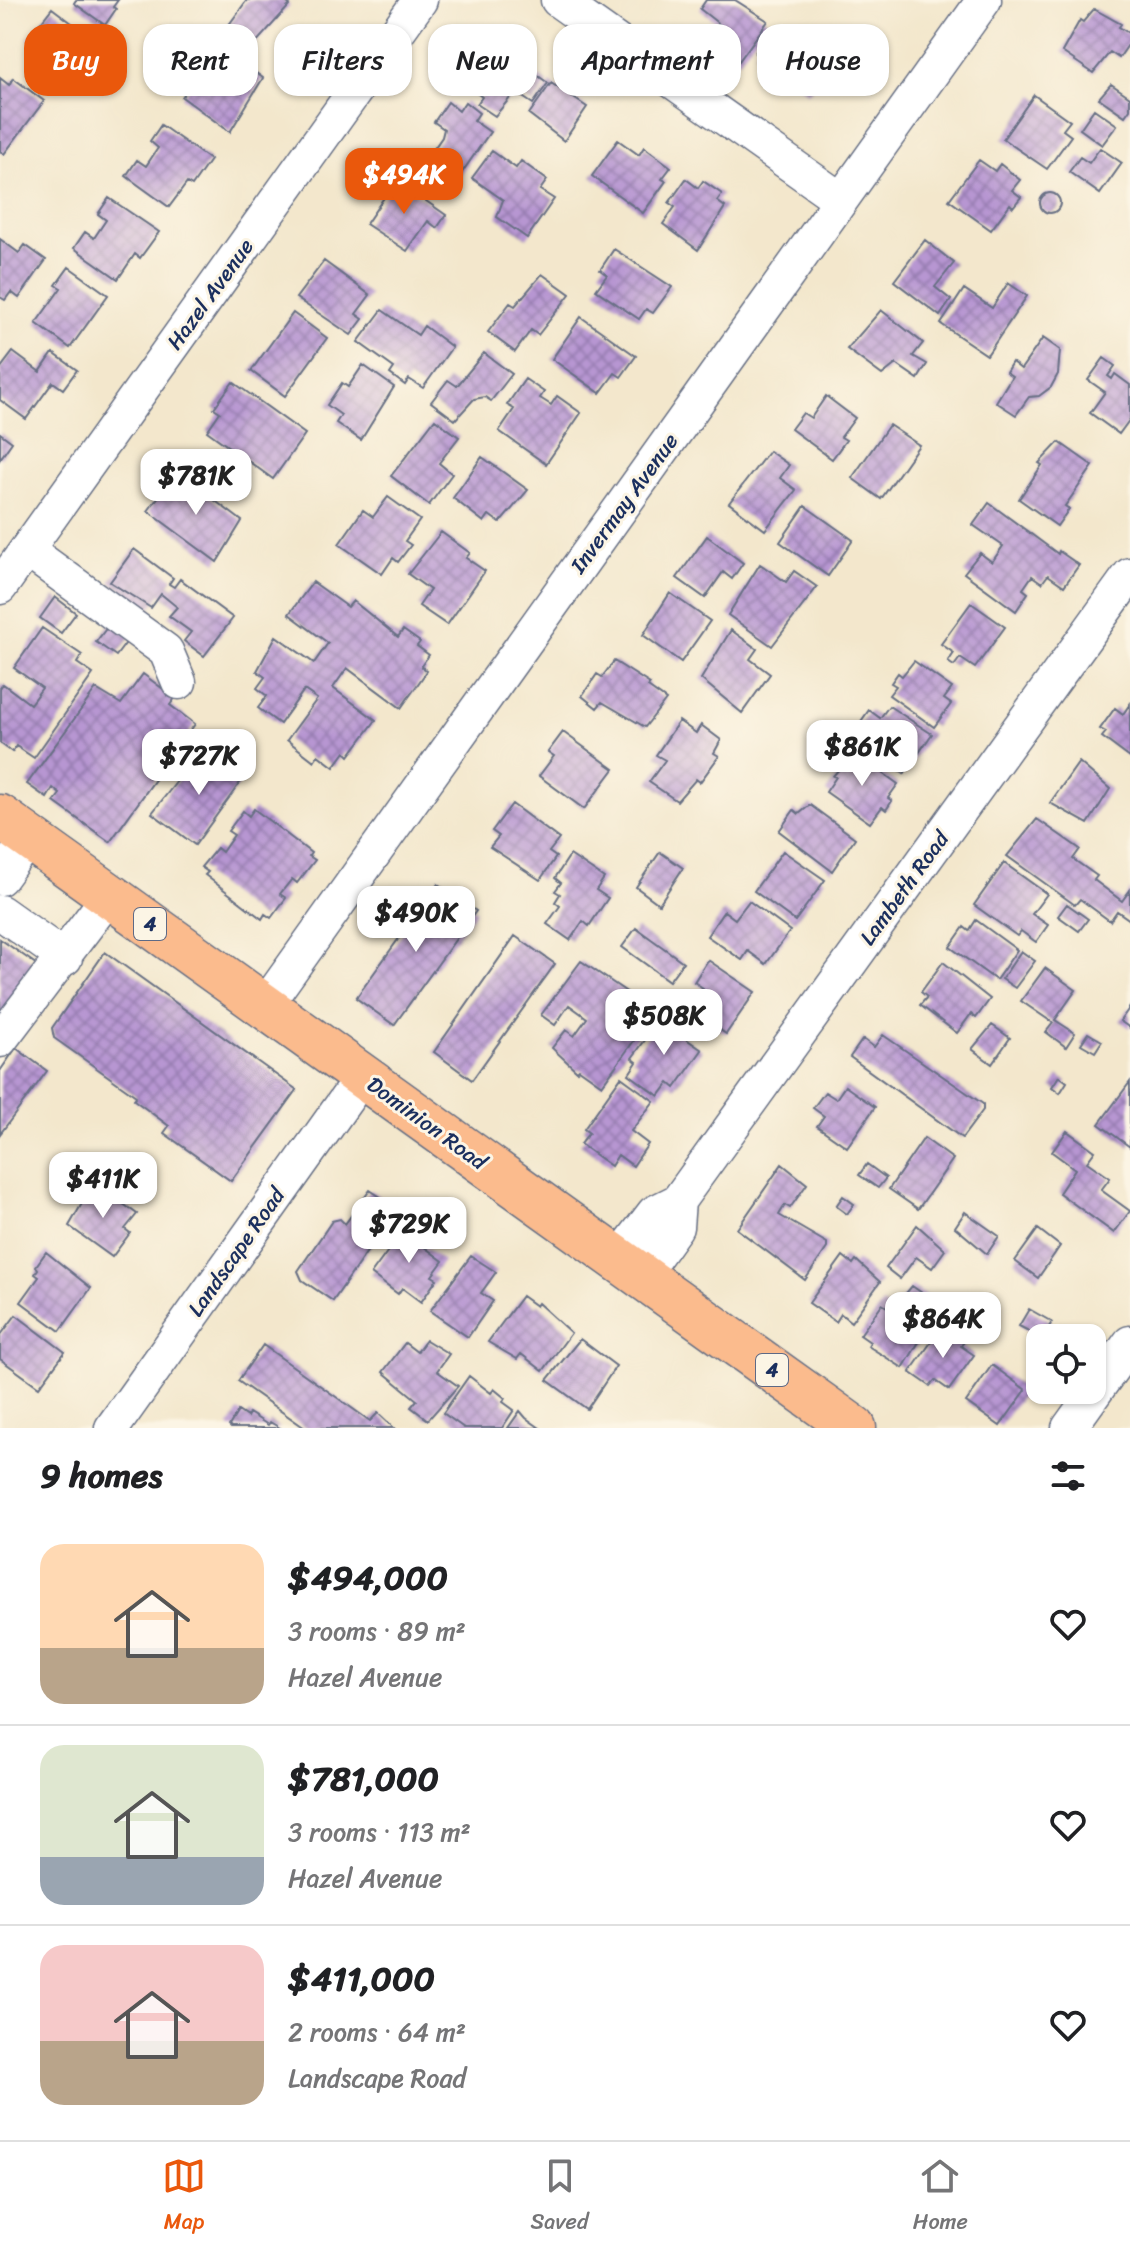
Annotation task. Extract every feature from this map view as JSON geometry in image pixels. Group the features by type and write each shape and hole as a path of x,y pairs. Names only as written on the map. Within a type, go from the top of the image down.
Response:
{"main road":[{"name":"Dominion Road","path":"14,828 854,1428"}],"street":[{"name":"Hazel Avenue","path":"0,587 420,0"},
{"path":"558,0 841,200"},
{"name":"Invermay Avenue","path":"264,1007 984,0"},
{"path":"27,550 166,651 179,682"},
{"name":"Lambeth Road","path":"630,1268 676,1227 678,1201 1130,575"},
{"path":"0,878 14,828"},
{"path":"0,1040 109,896"},
{"path":"0,912 65,958"},
{"name":"Landscape Road","path":"112,1428 362,1077"},
{"path":"1069,1428 1130,1343"}],"building":[{"path":"76,0 118,0 106,24 74,3"},
{"path":"247,0 282,0 290,5 258,41 258,24 229,24"},
{"path":"706,0 735,0 768,21 757,24 757,36 741,58 741,24 719,24 700,9"},
{"path":"52,8 73,24 40,24"},
{"path":"1094,9 1121,24 1119,27 1130,34 1130,42 1119,58 1110,52 1093,73 1062,52 1080,20 1083,22"},
{"path":"537,75 548,83 533,104 521,96 537,96"},
{"path":"0,78 9,85 13,78 24,86 24,96 37,96 44,101 4,154 0,151"},
{"path":"551,83 553,96 570,96 587,107 564,141 529,114"},
{"path":"1111,84 1130,97 1130,109 1125,116 1099,98"},
{"path":"1034,95 1070,121 1063,130 1071,136 1047,169 1003,139"},
{"path":"183,96 252,96 230,132"},
{"path":"512,96 495,116 477,104 482,97"},
{"path":"448,102 459,111 465,102 479,113 474,121 490,132 454,184 424,163 442,137 444,129 434,122"},
{"path":"1094,109 1117,125 1102,145 1080,129"},
{"path":"161,125 210,160 192,186 187,183 169,207 126,176 137,160 146,166 158,148 150,141"},
{"path":"618,140 639,155 644,147 671,167 662,179 666,181 643,213 592,176"},
{"path":"1100,148 1122,163 1100,194 1069,172 1080,157 1089,163"},
{"path":"492,151 516,168 521,161 547,180 540,190 554,199 527,238 497,217 503,200 472,178"},
{"path":"979,160 995,171 1000,164 1020,180 1012,190 1021,197 1013,207 1010,204 991,230 949,200"},
{"path":"686,179 698,188 703,181 722,194 717,201 725,207 698,250 663,224 675,207 669,203"},
{"path":"396,180 446,215 437,228 428,221 407,251 366,224"},
{"path":"1050,193 1057,196 1060,203 1057,210 1050,213 1043,210 1040,203 1043,196"},
{"path":"109,198 159,232 140,258 135,254 118,279 74,248 85,232 94,238 106,220 98,214"},
{"path":"0,239 19,253 25,245 46,260 19,298 11,292 5,300 0,297"},
{"path":"925,240 954,263 935,287 951,300 940,316 894,281"},
{"path":"614,249 672,287 653,313 646,309 639,319 596,290 607,275 600,270"},
{"path":"324,261 370,295 356,314 363,319 351,335 296,298"},
{"path":"69,267 108,295 70,348 36,323 61,288 56,285"},
{"path":"542,274 570,294 538,335 531,330 515,352 488,332 510,303 515,306"},
{"path":"1008,283 1027,296 987,355 941,324 964,289 992,308"},
{"path":"382,310 418,335 424,326 452,347 423,388 409,379 405,385 390,374 394,368 358,342"},
{"path":"881,310 923,343 913,356 927,364 918,379 896,364 882,375 847,349"},
{"path":"293,313 327,338 285,396 251,371"},
{"path":"581,317 636,356 621,377 615,373 600,393 552,359"},
{"path":"1043,338 1060,350 1058,374 1051,387 1039,396 1029,397 1016,415 996,402 1012,376 1006,372 1012,362 1021,369"},
{"path":"13,352 40,372 53,353 77,370 63,389 53,382 26,419 0,400 0,369"},
{"path":"484,353 512,374 491,401 485,397 474,399 455,420 431,402 448,380 457,386"},
{"path":"1104,358 1115,366 1108,376 1112,379 1115,374 1130,385 1130,419 1119,434 1090,413 1105,392 1088,380"},
{"path":"363,365 394,387 361,440 336,423 341,415 327,405 342,383 348,387"},
{"path":"525,379 544,392 540,398 551,405 557,396 581,413 546,464 499,431 514,409 507,405"},
{"path":"233,382 305,434 273,479 207,431 220,412 214,408"},
{"path":"826,396 855,418 841,437 846,440 832,459 791,429 803,413 811,418"},
{"path":"435,419 459,437 439,463 452,474 429,505 391,476"},
{"path":"889,425 919,445 881,499 852,478"},
{"path":"0,433 12,442 0,459"},
{"path":"1059,442 1093,466 1065,506 1069,509 1057,526 1019,499 1042,465 1039,463"},
{"path":"769,451 789,465 780,478 796,490 765,530 729,503"},
{"path":"482,457 528,490 500,523 489,515 484,522 453,498"},
{"path":"177,472 242,521 217,562 148,511"},
{"path":"388,497 420,520 405,541 411,545 398,562 393,558 382,574 339,544 363,510 373,517"},
{"path":"989,503 1058,554 1059,551 1079,565 1064,586 1048,575 1042,583 1032,576 1023,589 1028,593 1016,611 964,573 980,553 992,562 1003,546 973,525"},
{"path":"805,506 853,540 828,576 780,542"},
{"path":"441,532 470,553 466,558 485,571 447,625 419,606 430,590 408,574"},
{"path":"707,536 743,563 732,579 723,572 705,598 677,578"},
{"path":"134,549 173,578 169,584 174,587 180,579 233,618 204,656 184,641 191,632 169,616 177,607 161,594 151,608 110,582"},
{"path":"760,564 786,582 794,571 817,587 772,646 728,615"},
{"path":"313,582 348,607 353,601 398,637 403,630 420,642 417,646 429,655 421,666 427,671 401,708 347,668 333,688 376,720 349,756 345,752 334,767 318,755 314,761 287,740 317,699 304,690 280,724 258,708 267,696 257,688 265,677 257,671 276,636 314,663 328,643 289,614"},
{"path":"670,593 710,621 681,662 643,635"},
{"path":"55,597 76,613 61,633 40,618"},
{"path":"971,603 1005,627 975,668 960,658 954,666 948,662 954,653 941,644"},
{"path":"111,622 131,636 116,656 96,642"},
{"path":"42,628 82,655 77,663 93,674 34,758 16,746 12,752 0,743 0,688 3,684 30,704 42,688 14,668"},
{"path":"731,630 757,649 750,659 770,674 742,713 701,679"},
{"path":"614,661 650,684 648,687 666,700 645,727 602,702 597,708 582,696 597,674 602,677"},
{"path":"914,661 952,688 944,699 951,704 934,727 889,695 896,686 891,683 898,673 902,676"},
{"path":"143,674 175,698 170,705 195,724 110,842 54,802 60,794 53,788 47,798 27,784 96,689 121,704"},
{"path":"1130,704 1130,758 1102,737 1106,732 1100,729 1115,708 1123,714"},
{"path":"889,706 932,734 904,774 861,743 868,734 857,727 869,710 880,718"},
{"path":"679,721 696,733 701,725 721,740 714,753 719,756 700,782 696,779 677,801 649,782 665,760 656,755"},
{"path":"563,732 614,769 584,809 539,776 554,756 548,752"},
{"path":"854,752 898,784 888,798 892,801 886,810 882,807 870,823 826,792 836,777 833,776"},
{"path":"220,754 247,773 195,845 152,813 196,757 211,767"},
{"path":"1079,762 1110,789 1088,824 1050,803"},
{"path":"512,804 559,839 549,852 556,857 540,880 490,847 499,836 492,831"},
{"path":"810,805 855,838 832,871 779,831 794,810 799,814"},
{"path":"254,809 311,853 309,856 315,860 297,883 292,879 280,894 286,898 271,918 265,914 262,919 205,875 208,872 201,867 217,848 222,852 234,835 228,831 243,811 249,816"},
{"path":"1037,819 1080,849 1073,859 1097,876 1094,880 1122,901 1130,890 1130,920 1117,911 1110,921 1080,899 1075,905 1007,856"},
{"path":"783,851 825,880 795,921 754,891"},
{"path":"660,852 683,868 659,904 636,887"},
{"path":"570,855 604,878 596,890 608,898 589,926 583,921 570,940 547,924 560,906 555,902 560,894 555,891 561,883 555,878"},
{"path":"1004,863 1047,894 1032,914 1048,925 1036,942 1021,931 1017,936 974,905"},
{"path":"438,884 476,911 394,1025 356,998"},
{"path":"749,901 790,931 766,964 748,951 742,960 707,936 724,911 735,919"},
{"path":"1067,904 1088,919 1079,931 1058,916"},
{"path":"976,920 1017,950 996,980 950,947 964,927 969,931"},
{"path":"636,928 683,962 669,981 622,947"},
{"path":"515,936 555,964 472,1080 434,1052"},
{"path":"0,939 40,967 0,1024"},
{"path":"1021,951 1035,961 1015,988 1002,979"},
{"path":"105,952 297,1090 231,1181 164,1133 169,1126 134,1100 136,1096 54,1038 52,1028"},
{"path":"708,960 755,992 726,1034 693,1011 703,988 694,982"},
{"path":"581,961 650,1008 641,1020 646,1024 602,1085 579,1069 577,1071 552,1048 566,1030 574,1036 587,1018 569,1005 555,1025 541,1015"},
{"path":"943,962 990,999 976,1018 971,1014 957,1033 920,1005 927,997 921,992"},
{"path":"1045,968 1076,990 1055,1020 1075,1033 1066,1047 1046,1032 1053,1023 1021,1001"},
{"path":"1130,1007 1130,1028 1120,1021"},
{"path":"665,1013 684,1027 679,1034 702,1050 675,1088 669,1083 659,1096 629,1074 637,1062 632,1058"},
{"path":"992,1025 1010,1038 992,1064 972,1049"},
{"path":"1088,1033 1102,1041 1095,1052 1081,1044"},
{"path":"883,1035 983,1104 983,1110 962,1138 850,1057 863,1039 874,1047"},
{"path":"16,1048 47,1071 0,1134 0,1071"},
{"path":"1059,1076 1067,1082 1060,1093 1052,1087"},
{"path":"621,1077 654,1101 631,1131 648,1144 633,1166 618,1155 611,1166 580,1144 589,1133 584,1129"},
{"path":"1130,1082 1130,1147 1099,1124"},
{"path":"845,1086 875,1107 847,1147 817,1126 824,1116 813,1108 825,1092 836,1099"},
{"path":"1067,1131 1095,1151 1087,1162 1110,1178 1101,1190 1130,1211 1114,1233 1059,1193 1075,1169 1052,1152"},
{"path":"924,1138 953,1159 918,1209 889,1189"},
{"path":"782,1164 807,1184 790,1208 785,1205 779,1215 827,1243 827,1248 805,1280 737,1229"},
{"path":"867,1164 886,1178 878,1188 859,1175"},
{"path":"94,1183 137,1214 125,1229 130,1233 112,1257 69,1226"},
{"path":"370,1190 397,1208 333,1301 302,1280 298,1271 332,1221 340,1219 345,1224"},
{"path":"843,1196 854,1204 847,1214 836,1206"},
{"path":"965,1212 999,1236 987,1254 955,1227"},
{"path":"407,1225 428,1239 423,1246 443,1261 432,1276 437,1279 421,1302 402,1288 398,1294 371,1274"},
{"path":"917,1225 945,1250 932,1268 916,1257 900,1279 886,1268"},
{"path":"1038,1229 1060,1246 1038,1278 1015,1261"},
{"path":"46,1252 91,1288 60,1331 21,1302 39,1277 35,1274 36,1266"},
{"path":"471,1256 496,1272 481,1293 493,1301 468,1337 430,1311"},
{"path":"843,1256 853,1264 856,1260 880,1282 851,1322 841,1314 836,1322 809,1303"},
{"path":"912,1286 941,1306 903,1368 868,1346 870,1342 860,1335 882,1304 892,1310"},
{"path":"522,1296 536,1306 538,1303 571,1333 543,1371 521,1354 517,1359 488,1342"},
{"path":"1029,1309 1052,1322 1026,1324 1026,1330 1019,1326"},
{"path":"16,1315 65,1352 39,1387 0,1359 0,1336"},
{"path":"949,1329 965,1340 961,1346 974,1355 949,1390 935,1380 930,1386 910,1372 939,1331 945,1335"},
{"path":"580,1339 616,1366 587,1409 547,1380"},
{"path":"426,1340 449,1354 437,1371 458,1386 428,1420 411,1407 417,1400 383,1372 405,1343 417,1352"},
{"path":"263,1345 370,1421 378,1413 394,1428 305,1428 238,1381"},
{"path":"992,1365 1026,1390 1000,1426 966,1402"},
{"path":"469,1376 491,1393 494,1389 505,1398 503,1402 514,1410 502,1428 464,1428 443,1413"},
{"path":"238,1411 280,1428 231,1428 229,1426"},
{"path":"520,1411 526,1418 540,1428 508,1428"}]}
